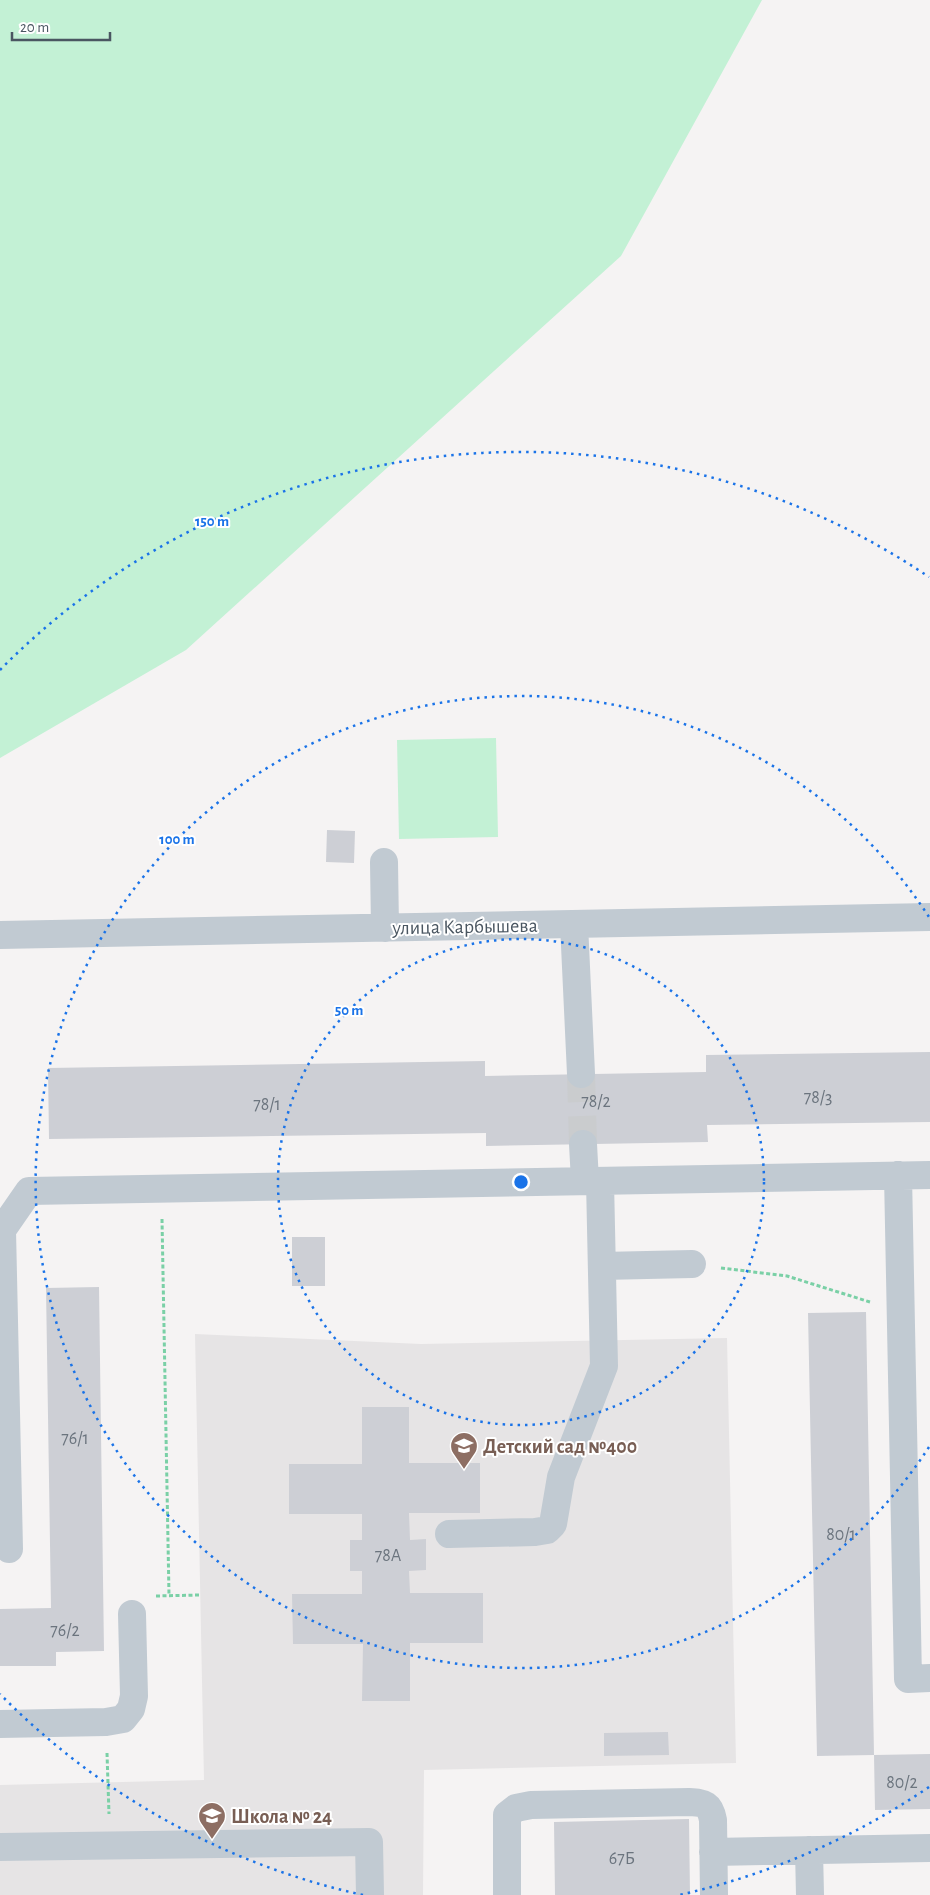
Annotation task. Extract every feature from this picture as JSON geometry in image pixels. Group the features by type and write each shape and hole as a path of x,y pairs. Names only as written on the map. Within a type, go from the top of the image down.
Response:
{"street":[{"path":"384,862 385,928"},
{"name":"улица Карбышева","path":"0,935 930,917"},
{"path":"574,924 581,1074"},
{"path":"449,1534 535,1532 547,1530 554,1524 561,1477 604,1366 602,1266 592,1181 583,1144"},
{"path":"9,1549 2,1339 2,1230 30,1191 930,1174"},
{"path":"898,1175 908,1679 930,1678"},
{"path":"602,1266 692,1264"},
{"path":"0,1724 106,1722 123,1719 131,1709 134,1696 132,1614"},
{"path":"507,1895 507,1815 516,1808 551,1805 689,1802 704,1803 711,1810 714,1895"},
{"path":"0,1847 369,1842 370,1895"},
{"path":"713,1852 930,1848"},
{"path":"809,1850 810,1895"}],"path":[{"path":"161,1189 169,1595"},
{"path":"692,1264 787,1276 875,1303 900,1316"}],"shaded area":[{"name":"Детский сад №400","path":"195,1334 421,1344 727,1338 736,1763 424,1770 423,1895 0,1895 0,1785 204,1780"}],"green space":[{"path":"0,0 762,0 621,256 186,650 0,758"},
{"path":"496,738 498,837 399,839 397,740"}],"building":[{"path":"327,830 355,831 354,863 326,862"},
{"path":"930,1052 930,1122 707,1125 708,1142 486,1146 486,1133 49,1139 48,1068 485,1061 485,1076 706,1072 706,1055"},
{"path":"292,1237 325,1237 325,1286 292,1286"},
{"path":"99,1287 104,1651 56,1652 56,1666 0,1666 0,1609 51,1608 46,1288"},
{"path":"866,1312 874,1755 817,1756 808,1313"},
{"path":"362,1407 409,1407 409,1463 480,1463 480,1513 409,1513 410,1540 426,1539 426,1570 409,1571 410,1593 483,1593 483,1643 410,1643 410,1701 362,1701 363,1644 293,1644 292,1594 362,1594 362,1571 350,1571 350,1540 362,1540 362,1514 289,1514 289,1464 362,1464"},
{"path":"668,1732 669,1755 604,1756 604,1733"},
{"path":"930,1754 930,1809 875,1810 874,1755"},
{"path":"689,1819 690,1895 555,1895 554,1822"}],"tunnel":[{"path":"581,1074 583,1144"}],"place":[{"name":"Детский сад №400","path":"464,1470"},
{"name":"Школа № 24","path":"212,1840"}]}
